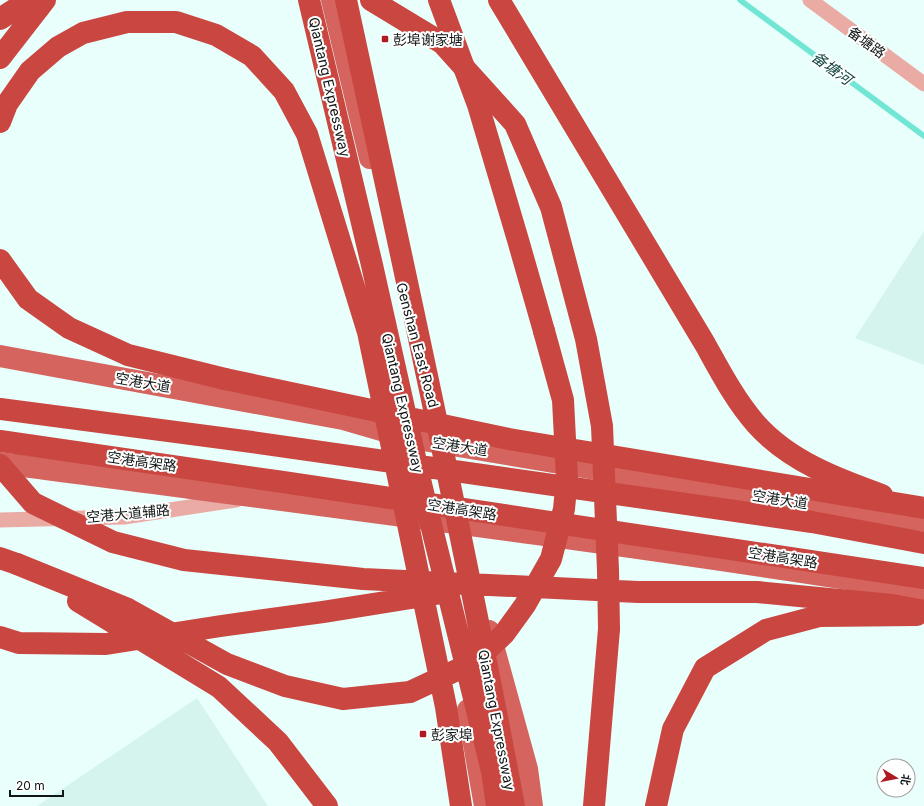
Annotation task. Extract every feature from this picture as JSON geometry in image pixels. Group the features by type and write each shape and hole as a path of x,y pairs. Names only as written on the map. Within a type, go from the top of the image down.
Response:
{"highway":[{"path":"0,19 29,0"},
{"path":"0,58 44,0"},
{"name":"Qiantang Expressway","path":"310,0 372,264 421,484 492,771 497,806"},
{"name":"Qiantang Expressway","path":"346,0 495,704 514,806"},
{"path":"371,0 442,43 515,124 551,207 586,339 602,426 609,629 594,806"},
{"path":"8,561 128,609 227,664 285,686 343,699 410,692 474,662 504,634 525,605 551,559 564,509 567,478 563,400 478,105 439,0"},
{"path":"499,0 727,384 756,424 778,443 810,466 843,481 883,496 924,507"},
{"path":"0,122 7,104 30,71 58,47 83,33 128,22 176,22 216,36 252,56 284,90 307,134 368,332 446,707 461,806"},
{"path":"0,260 28,299 69,328 128,355 225,379 509,439 924,507"},
{"path":"0,409 260,443 804,521 924,543"},
{"name":"空港高架路","path":"0,441 924,578"},
{"path":"0,464 33,503 113,542 184,560 363,579 638,592 757,592 892,605 924,611"},
{"path":"8,561 219,687 278,742 327,806"},
{"path":"0,637 19,643 106,644 460,591 539,587 638,592"},
{"path":"656,806 673,729 705,668 766,630 819,616 924,615"}],"main road":[{"path":"302,0 367,266 422,519 462,678 485,806"},
{"name":"Genshan East Road","path":"332,0 429,395 451,445 462,524 527,769 532,806"},
{"name":"空港大道","path":"0,356 343,419 404,437 924,521"},
{"path":"0,464 765,565 924,591"}],"street":[{"name":"备塘路","path":"810,0 924,84"},
{"name":"空港大道辅路","path":"0,520 124,517 254,497"}],"shaded area":[{"path":"924,231 924,365 855,338"},
{"path":"197,698 268,806 37,806"}],"waterway":[{"name":"备塘河","path":"740,0 924,136"}],"place":[{"name":"彭埠谢家塘","path":"385,39"},
{"name":"彭家埠","path":"423,734"}]}
